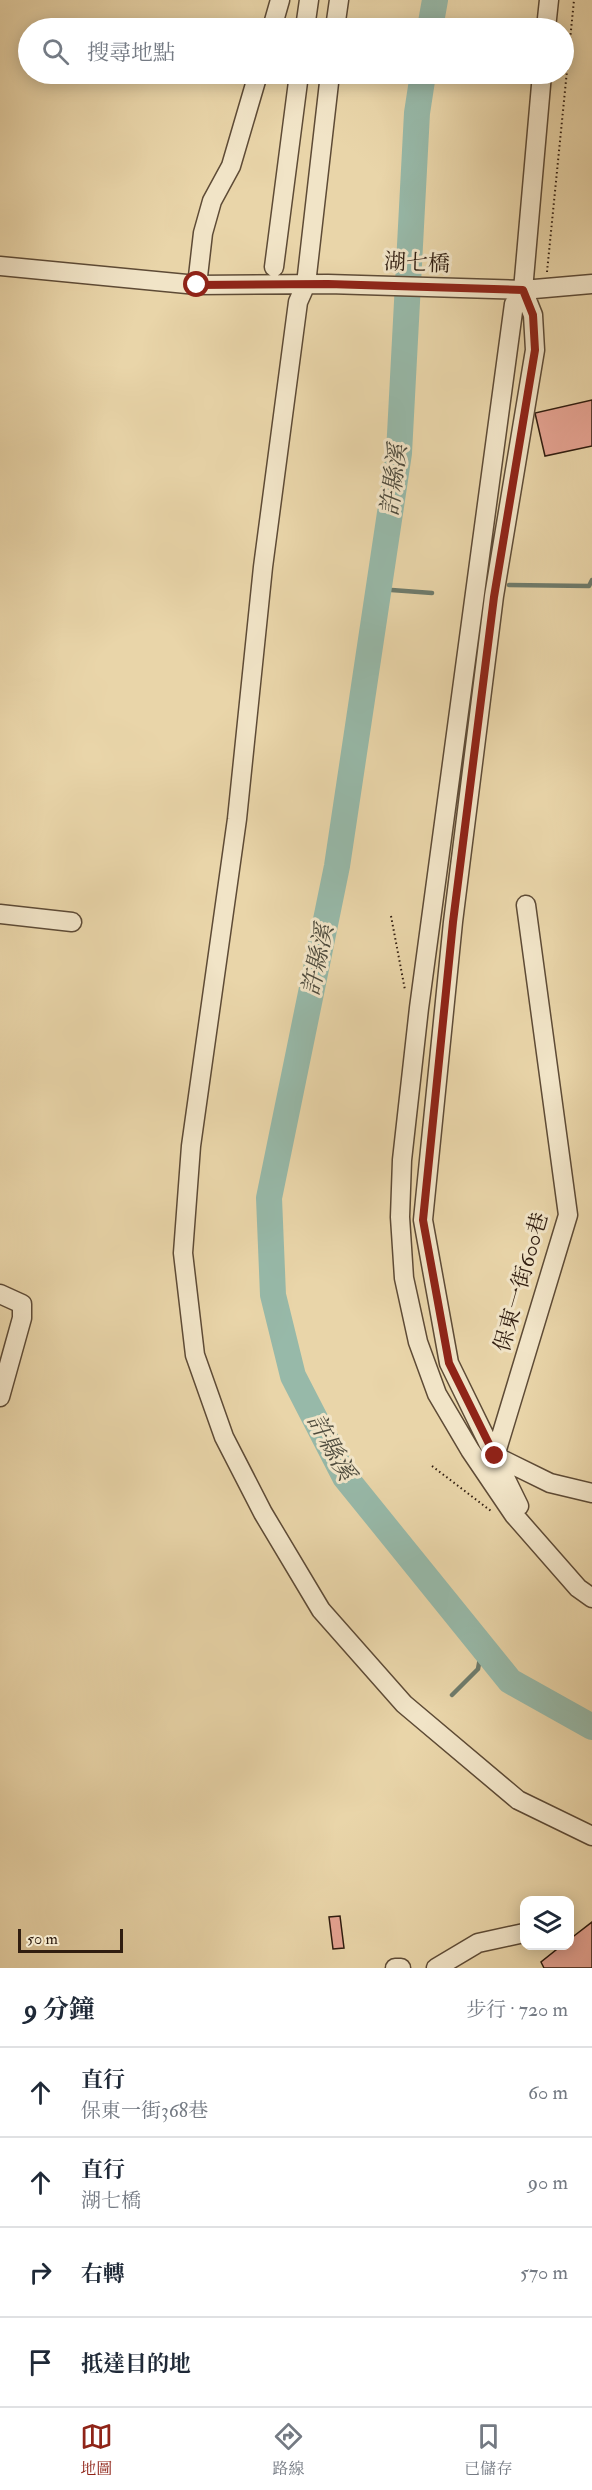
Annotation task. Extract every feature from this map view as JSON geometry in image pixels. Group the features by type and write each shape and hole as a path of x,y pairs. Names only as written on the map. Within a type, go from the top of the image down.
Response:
{"street":[{"path":"275,18 280,0"},
{"path":"306,18 309,0"},
{"path":"336,18 339,0"},
{"path":"547,18 549,0"},
{"path":"197,285 203,233 212,201 231,166 255,84"},
{"path":"274,267 298,84"},
{"path":"329,84 306,284 298,302 262,567 237,819 191,1146 183,1253 195,1354 224,1437 263,1513 321,1610 404,1704 518,1800 592,1836"},
{"path":"541,84 514,304 420,1008 402,1160 400,1217 404,1278 418,1342 437,1394 514,1515 578,1588 592,1598"},
{"name":"湖七橋","path":"0,266 197,285 328,284 514,290 592,284"},
{"path":"514,290 533,315 535,350 494,597 453,922 423,1220 449,1363 521,1509 514,1515"},
{"name":"保東一街600巷","path":"495,1456 568,1215 526,905"},
{"path":"0,914 72,922"},
{"path":"420,1008 453,922"},
{"path":"0,1294 22,1304 22,1318 0,1397"},
{"path":"495,1456 550,1483 592,1493"},
{"path":"436,1968 478,1943 520,1934"},
{"path":"395,1968 401,1968"}],"path":[{"path":"572,18 574,0"},
{"path":"547,278 566,84"},
{"path":"391,916 408,1006 420,1008"},
{"path":"432,1466 502,1520 514,1515"}],"building":[{"path":"592,400 592,446 545,456 535,413"},
{"path":"340,1916 344,1948 333,1949 329,1917"},
{"path":"592,1922 592,1968 544,1968 541,1962 556,1950 574,1950 574,1936"}],"waterway":[{"name":"許縣溪","path":"432,18 435,0"},
{"name":"許縣溪","path":"421,84 417,113 399,453 337,866 269,1198 273,1295 293,1376 345,1477 510,1681 592,1727"},
{"path":"509,585 589,586 592,580"},
{"path":"378,589 432,593"},
{"path":"452,1695 478,1669 482,1647"}],"route":[{"path":"197,285 328,284 523,290 533,315 535,350 494,597 453,922 423,1220 449,1363 495,1456"}]}
